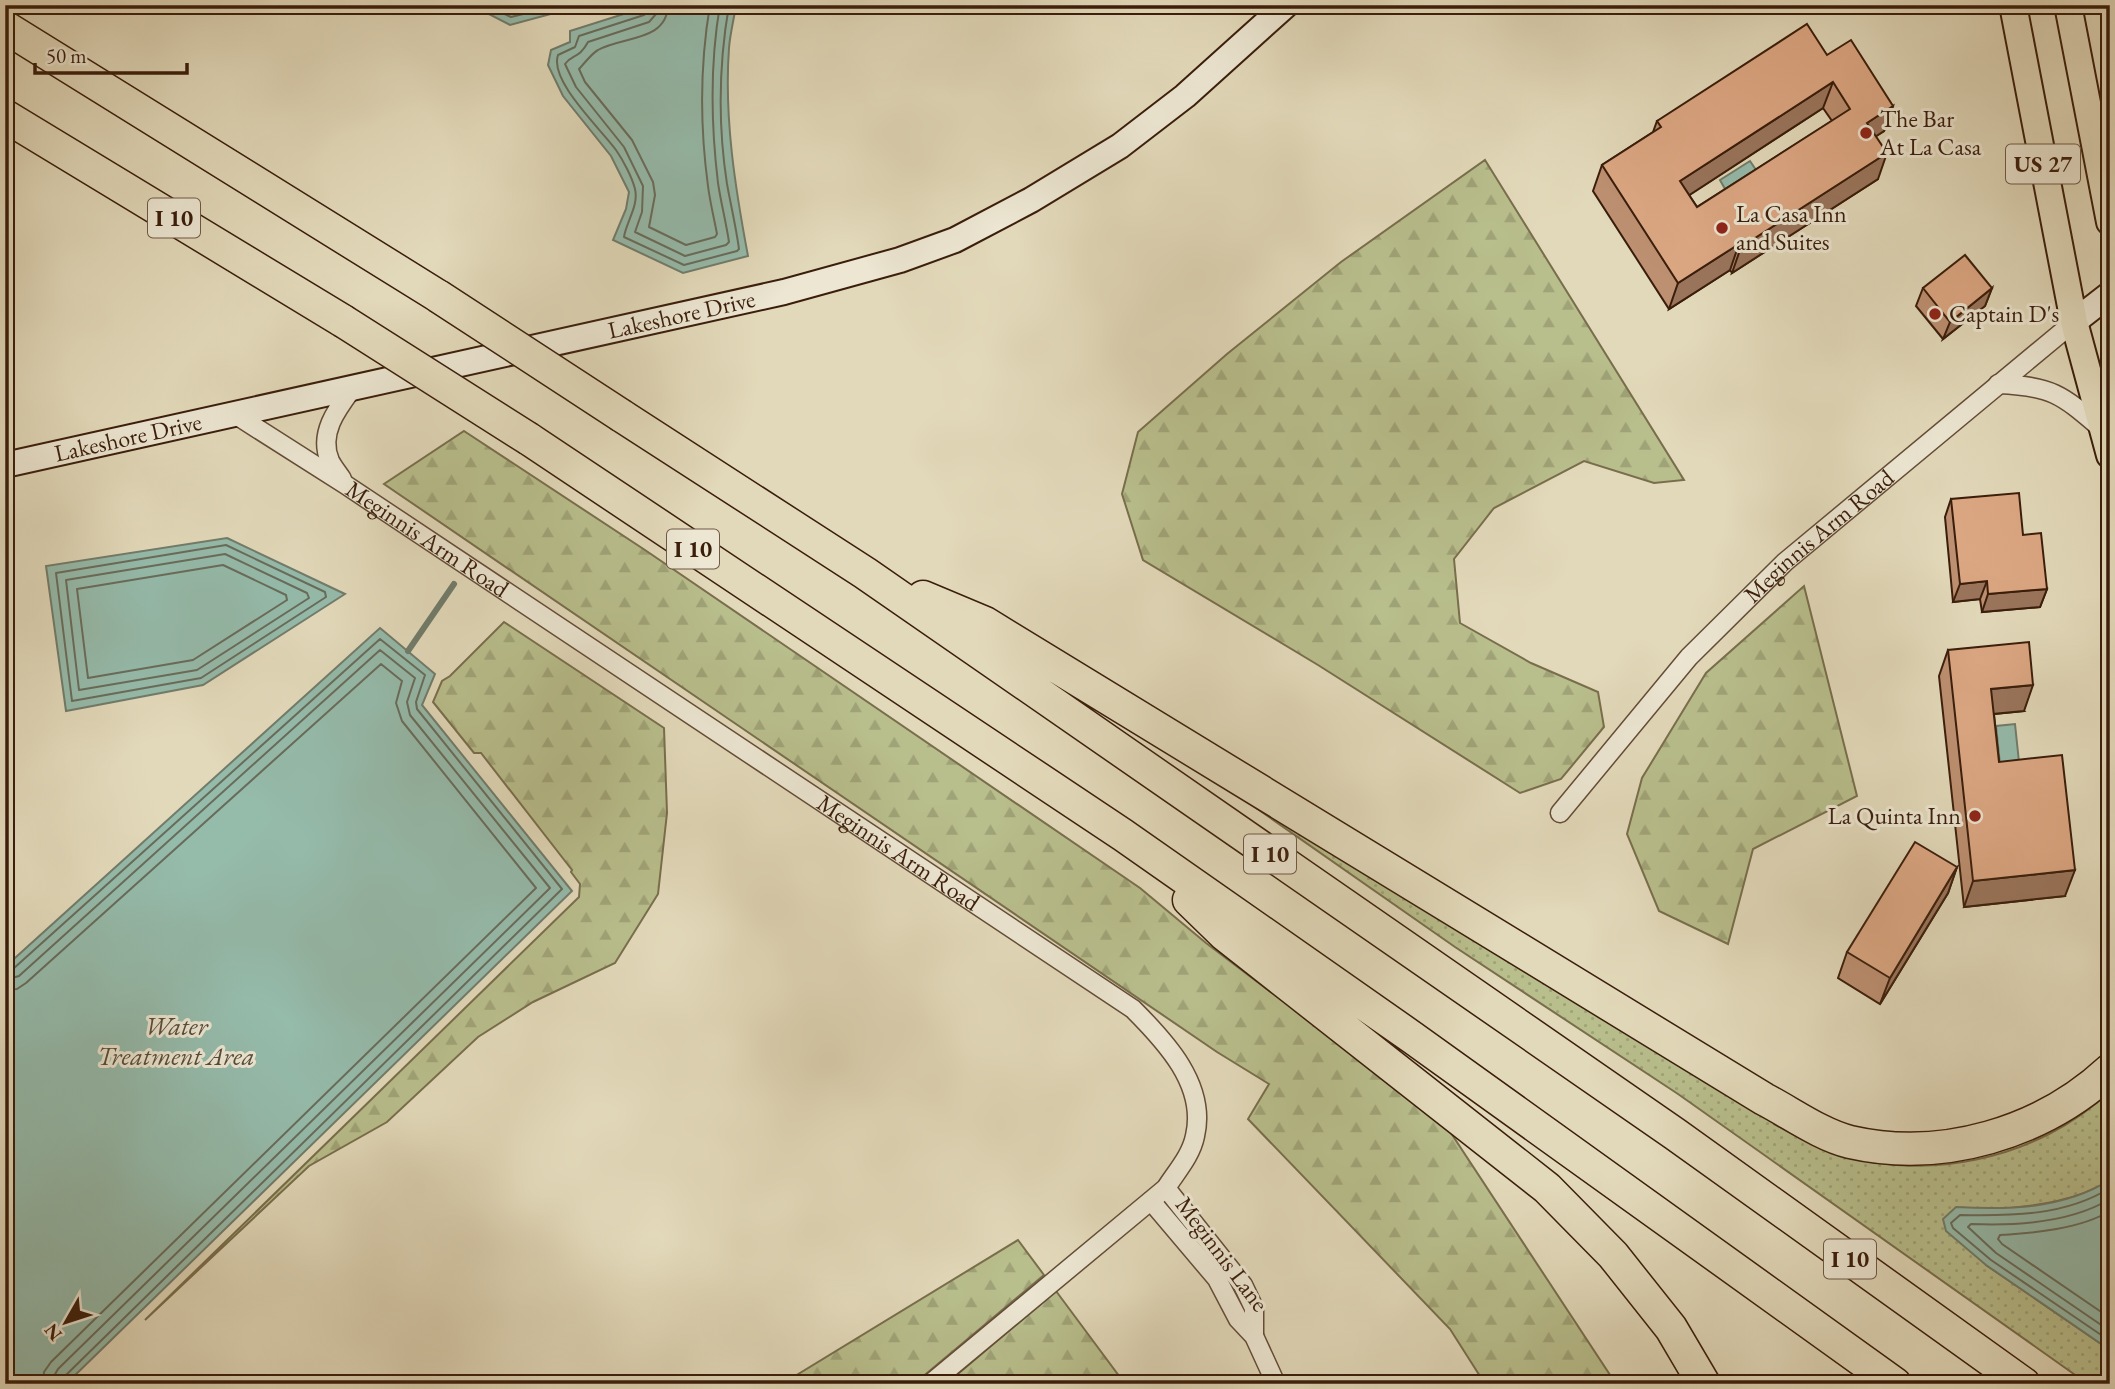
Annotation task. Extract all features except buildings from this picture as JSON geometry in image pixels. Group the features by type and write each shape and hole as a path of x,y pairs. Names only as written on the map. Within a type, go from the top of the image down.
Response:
{"highway":[{"name":"I 10","path":"5,27 438,296 864,573 1652,1118 2024,1384"},
{"name":"I 10","path":"5,116 343,321 529,439 1122,835 1413,1038 1895,1384"},
{"path":"864,573 985,623 1764,1099 1848,1142 1921,1148 1968,1143 2010,1131 2042,1117 2074,1100 2110,1070"},
{"path":"1122,835 1225,936 1547,1188 1621,1265 1671,1328 1704,1384"}],"main road":[{"name":"US 27","path":"2013,5 2074,322 2106,443"},
{"name":"US 27","path":"2068,5 2109,210"}],"street":[{"name":"Lakeshore Drive","path":"5,465 795,289 900,260 955,240 1031,200 1120,146 1185,96 1286,5"},
{"name":"Meginnis Arm Road","path":"1560,814 1689,657 1776,572 1998,384 2110,294"},
{"path":"1998,384 2024,385 2056,393 2106,443"},
{"path":"346,485 329,459 326,438 333,413 352,389"},
{"name":"Meginnis Arm Road","path":"236,415 346,485 1133,1009 1173,1053 1187,1077 1194,1098 1197,1121 1189,1154 1166,1188 930,1384"},
{"name":"Meginnis Lane","path":"1166,1188 1243,1285 1254,1308 1254,1336"},
{"name":"Meginnis Lane","path":"1151,1201 1217,1279 1238,1319 1254,1336 1276,1384"}],"green space":[{"path":"1485,160 1684,480 1654,483 1584,461 1494,508 1454,559 1460,623 1531,663 1598,692 1604,727 1561,779 1520,793 1318,665 1143,560 1122,494 1138,432 1227,354 1341,262"},
{"path":"464,431 645,550 1140,888 1206,943 1445,1124 1616,1384 1485,1384 1450,1329 1248,1119 1269,1084 1217,1052 384,484"},
{"path":"1804,586 1857,796 1753,849 1728,944 1659,911 1627,834 1642,778 1706,673"},
{"path":"504,622 664,728 667,813 658,894 615,963 533,1002 478,1037 387,1122 309,1166 145,1320 579,897 580,884 572,870 481,753 474,753 433,702 442,681"},
{"path":"1219,782 1774,1116 1774,1124 1826,1150 1862,1160 1900,1165 1938,1165 1976,1160 2013,1149 2048,1134 2081,1115 2110,1091 2110,1180 2070,1198 1998,1209 1986,1265 2110,1350 2110,1384 2088,1384 1678,1094 1455,947"},
{"path":"1018,1240 1044,1275 914,1384 782,1384"},
{"path":"1056,1291 1125,1384 946,1384"}],"water":[{"path":"452,5 584,5 510,25 487,13"},
{"path":"652,5 736,5 729,48 729,126 748,256 683,273 613,240 626,209 629,192 611,156 563,96 548,65 551,50 570,42 570,31"},
{"path":"1750,161 1760,176 1729,196 1720,180"},
{"path":"227,538 345,594 203,685 66,711 46,566"},
{"name":"Water Treatment Area","path":"380,628 435,674 422,705 572,891 66,1384 5,1384 5,967"},
{"path":"2015,724 2019,762 2000,764 1996,726"},
{"path":"2110,1180 2110,1350 1986,1265 1946,1231 1943,1219 1956,1207 2035,1206 2074,1197"}],"waterway":[{"path":"408,651 454,584"}],"place":[{"name":"The Bar At La Casa","path":"1866,133"},
{"name":"La Casa Inn and Suites","path":"1722,228"},
{"name":"Captain D's","path":"1935,314"},
{"name":"La Quinta Inn","path":"1975,816"}]}
